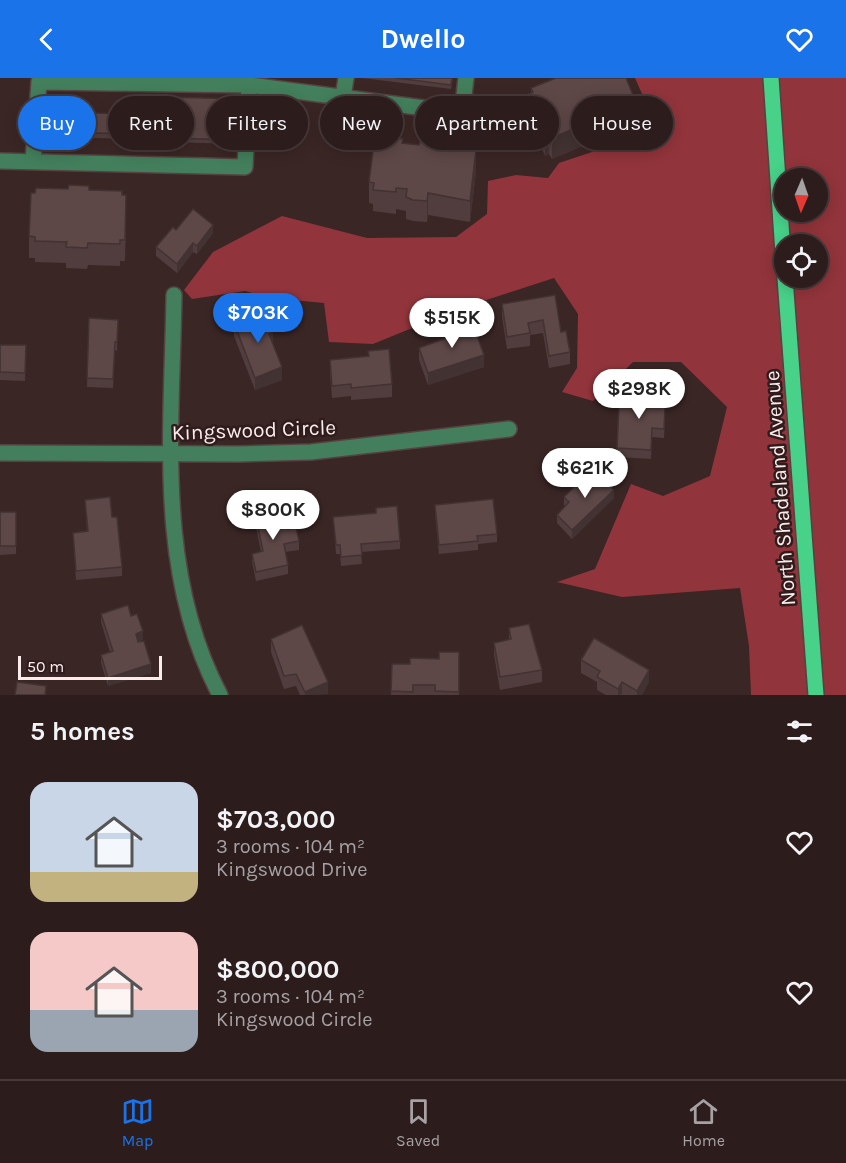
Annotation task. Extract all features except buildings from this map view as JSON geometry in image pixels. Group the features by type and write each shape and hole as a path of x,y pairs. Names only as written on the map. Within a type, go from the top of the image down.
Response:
{"main road":[{"path":"771,78 782,234"},
{"name":"North Shadeland Avenue","path":"786,288 816,695"}],"street":[{"path":"343,96 345,78"},
{"path":"403,105 462,113 466,78"},
{"path":"33,160 39,82 249,85 335,96"},
{"path":"0,162 33,160 245,167 249,85"},
{"path":"174,296 173,522 182,583 198,642 220,695"},
{"name":"Kingswood Circle","path":"0,453 311,452 509,429"}],"shaded area":[{"path":"635,78 846,78 846,695 751,695 749,646 740,588 622,597 557,582 595,569 631,484 663,496 710,476 727,407 681,362 633,362 593,401 562,392 577,368 578,314 554,278 456,310 373,344 329,342 324,303 271,298 245,291 192,299 184,290 213,252 282,216 367,238 456,237 487,214 488,181 516,175 548,178 559,163 598,150 673,150 673,96 643,96"}]}
